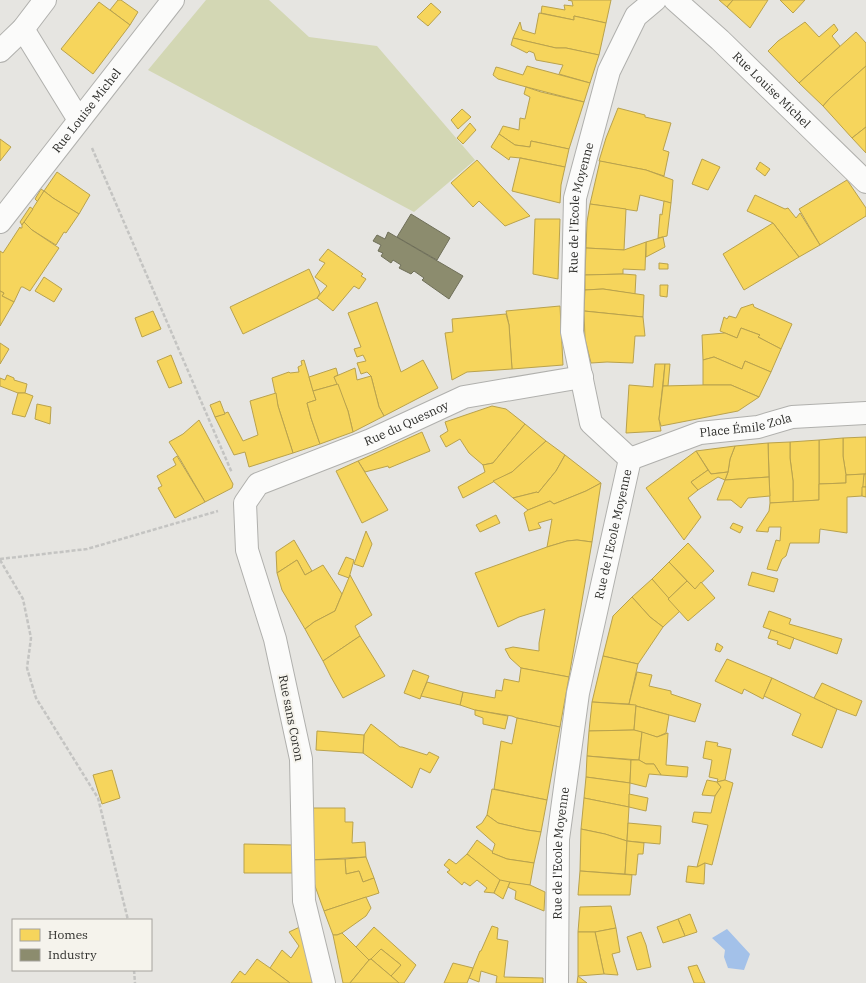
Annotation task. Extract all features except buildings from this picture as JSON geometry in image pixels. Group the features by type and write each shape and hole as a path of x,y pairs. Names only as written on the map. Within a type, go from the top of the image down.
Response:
{"street":[{"path":"0,51 23,29 45,0"},
{"name":"Rue Louise Michel","path":"0,222 173,0"},
{"name":"Rue de l'Ecole Moyenne","path":"557,983 558,839 578,693 630,459 591,423 572,332 575,198 609,71 636,16 655,0"},
{"name":"Rue Louise Michel","path":"676,0 720,40 866,182"},
{"path":"23,29 80,120"},
{"name":"Rue du Quesnoy","path":"244,503 258,484 371,440 464,397 582,378"},
{"name":"Place Émile Zola","path":"630,459 700,433 758,427 792,417 866,413"},
{"name":"Rue sans Coron","path":"244,503 247,550 275,639 300,759 304,901 324,983"}],"path":[{"path":"80,120 244,503 87,548 0,560 23,599 31,638 27,668 36,698 98,798 128,919"},
{"path":"134,971 135,983"}],"green space":[{"path":"206,0 269,0 309,37 377,46 475,160 414,212 148,70"}],"water":[{"path":"727,929 750,954 744,970 728,968 724,957 725,950 712,938"}]}
